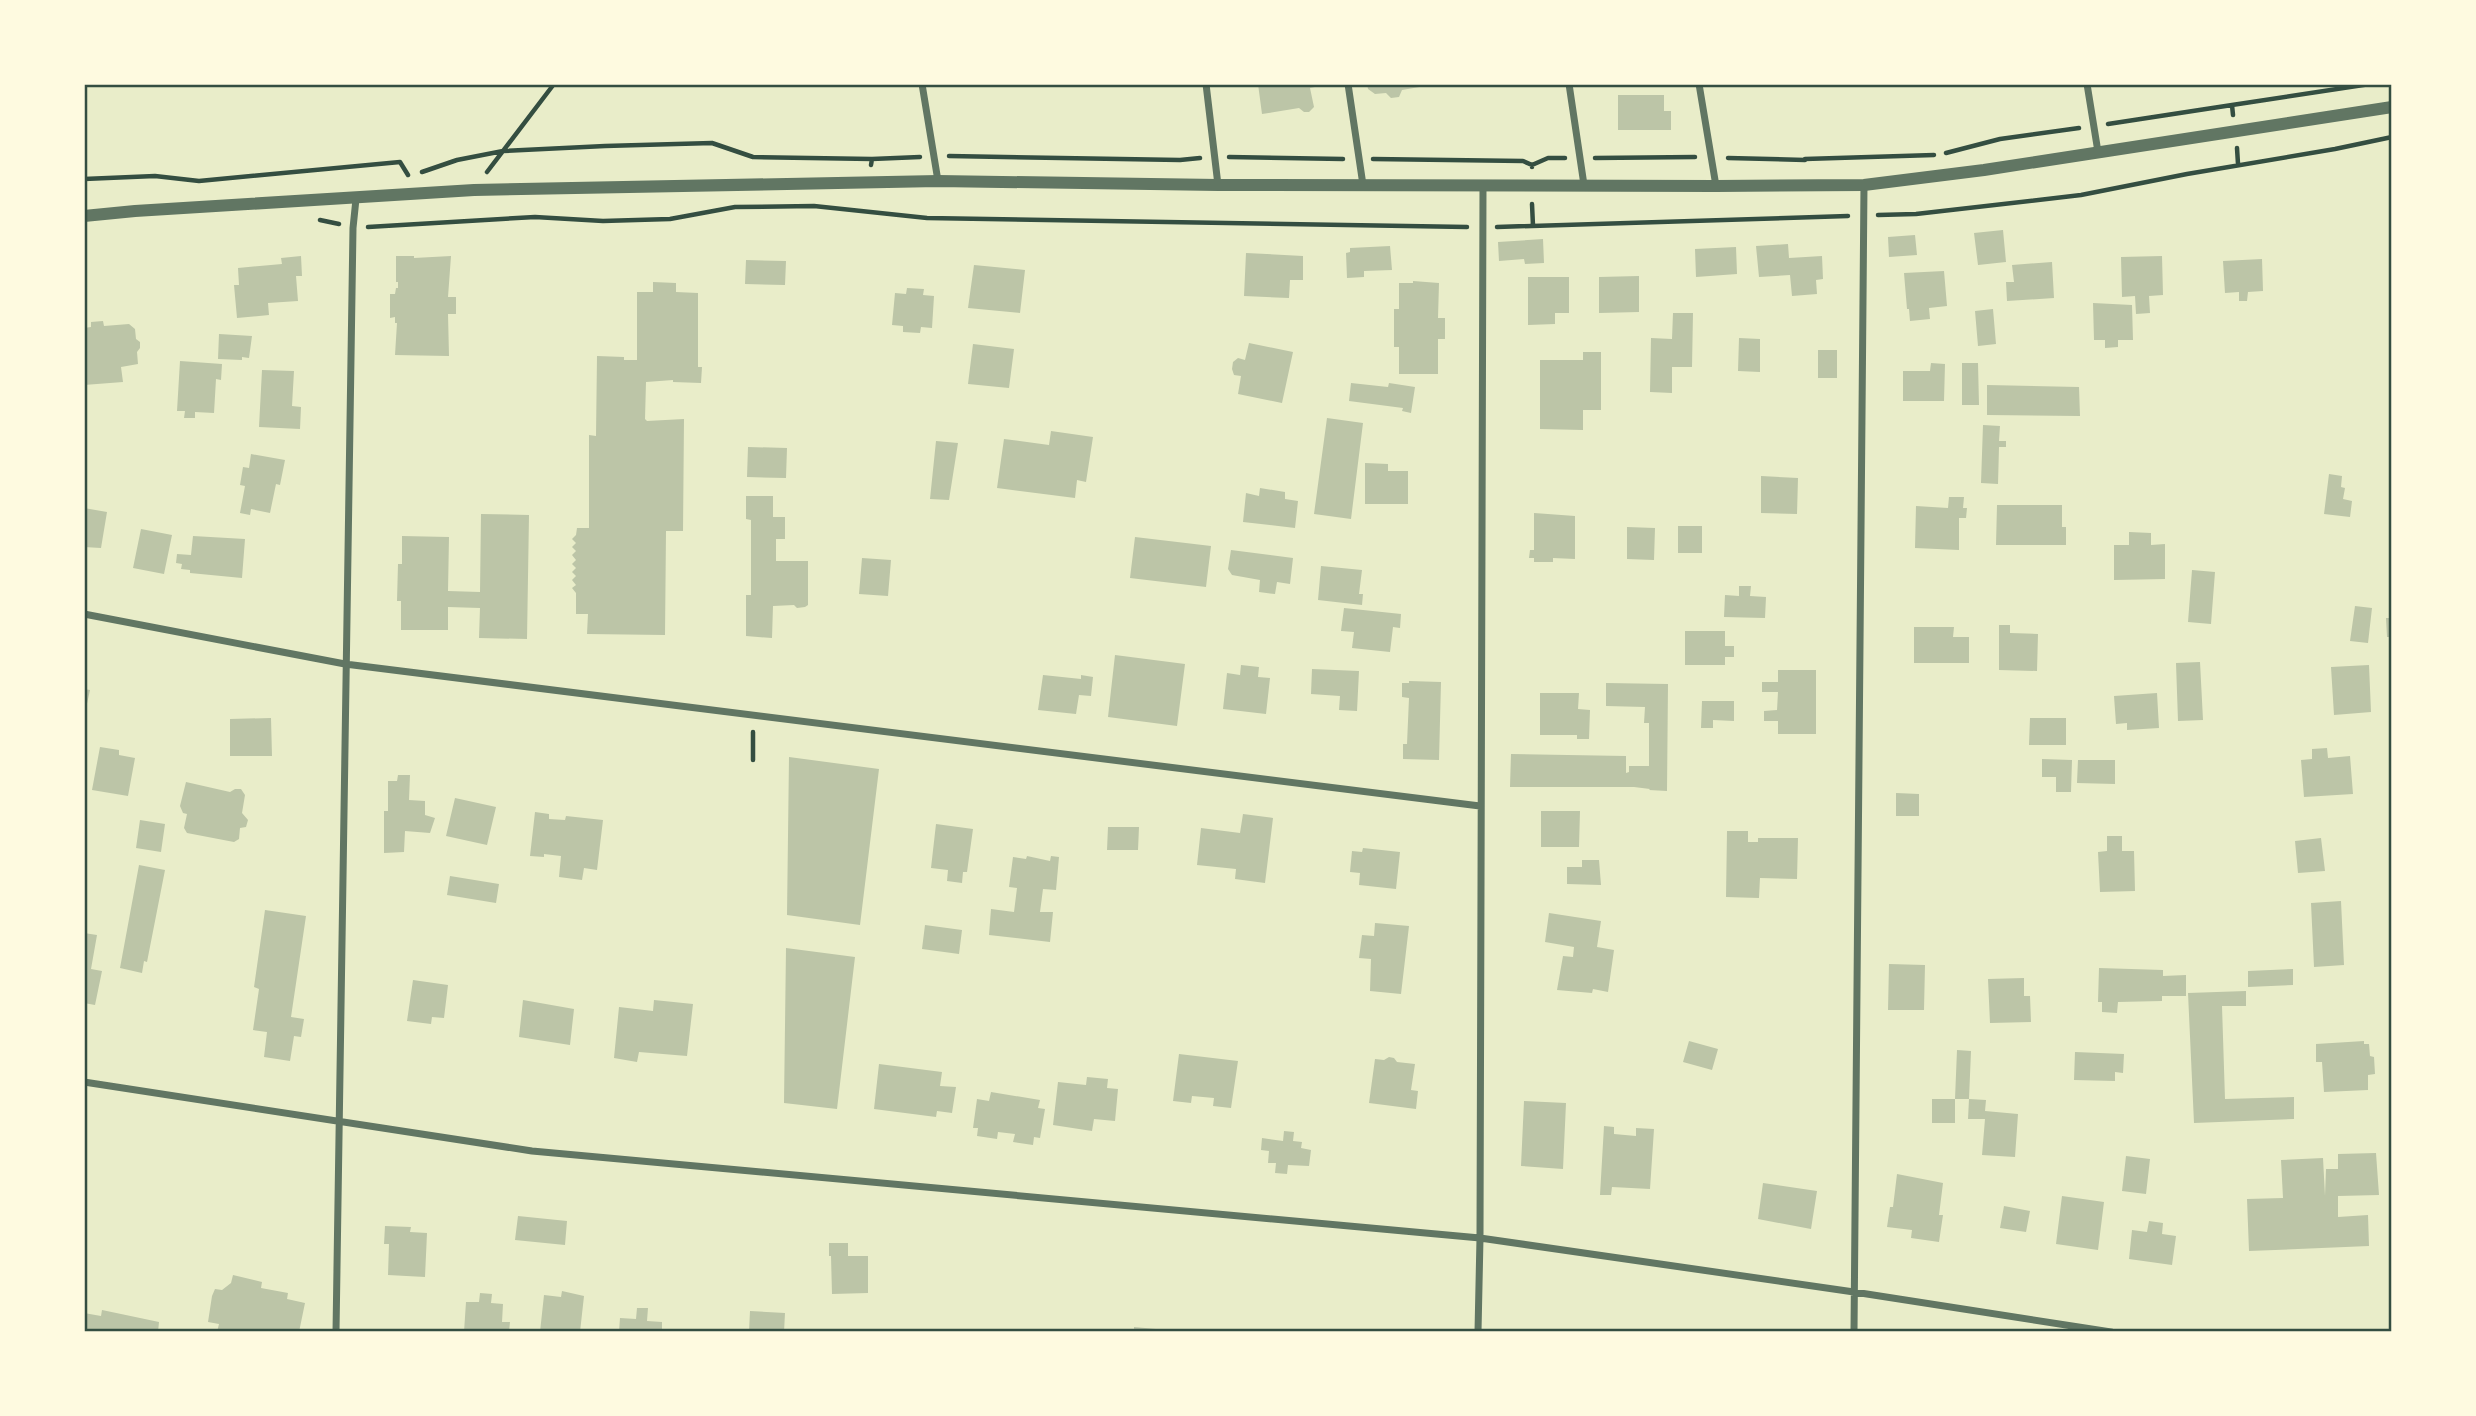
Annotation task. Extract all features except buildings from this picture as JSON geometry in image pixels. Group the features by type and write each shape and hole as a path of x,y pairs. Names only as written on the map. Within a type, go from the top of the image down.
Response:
{"street":[{"path":"922,84 938,181"},
{"path":"1206,84 1218,185"},
{"path":"1348,84 1363,185"},
{"path":"1569,84 1584,185"},
{"path":"1699,84 1716,187"},
{"path":"2087,84 2098,152"},
{"path":"84,216 474,190 870,182 1716,187 1864,185 1984,170 2392,107"},
{"path":"1478,1332 1483,185"},
{"path":"1854,1332 1864,185"},
{"path":"336,1332 345,664 353,228 356,198"},
{"path":"84,614 345,664 1480,806"},
{"path":"84,1082 532,1151 1480,1238 2111,1332"}],"path":[{"path":"474,190 554,84"},
{"path":"1805,159 1942,154 2000,139 2232,105"},
{"path":"353,228 536,218 670,219 734,207 814,206 927,218 1482,227 1916,214 2081,195 2186,173 2392,137"},
{"path":"422,225 421,172 457,160 503,151 712,144 753,157 872,159 934,156 1181,160 1214,157 1523,161 1532,165"},
{"path":"869,212 872,159"},
{"path":"84,180 155,177 199,180 400,162 420,194"},
{"path":"753,717 753,760"}]}
